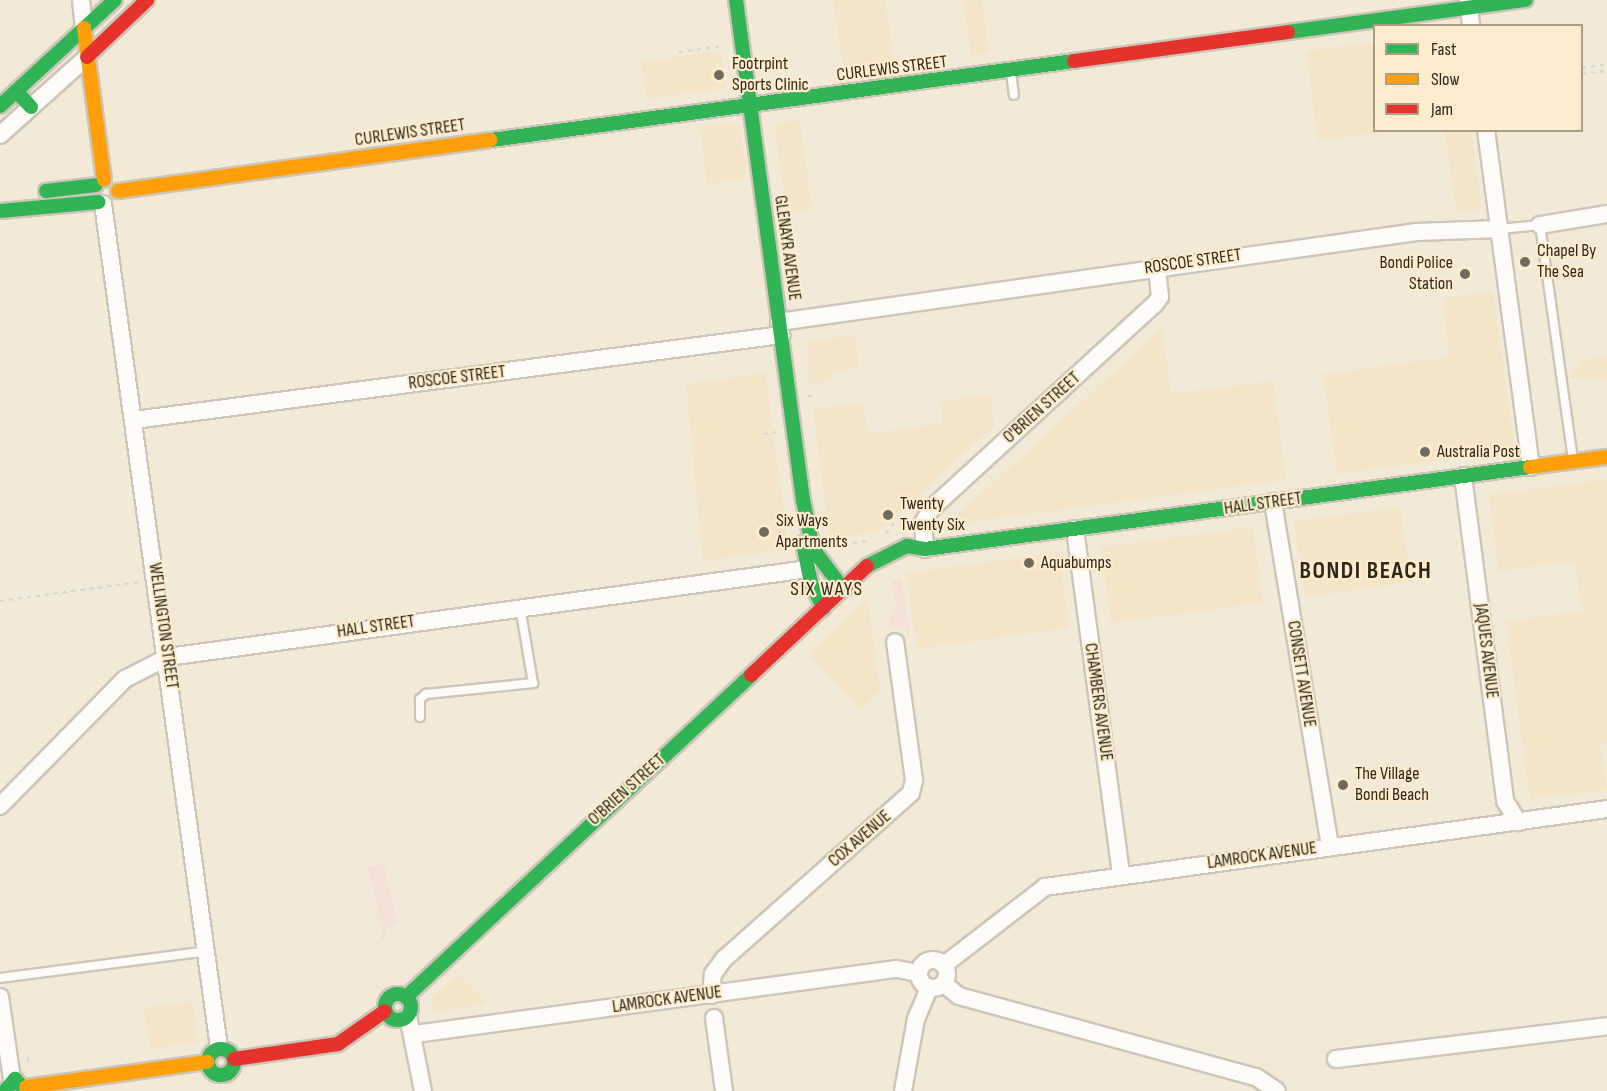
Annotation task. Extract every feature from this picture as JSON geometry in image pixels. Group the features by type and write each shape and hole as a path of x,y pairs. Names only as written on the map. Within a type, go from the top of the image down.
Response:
{"street":[{"path":"81,0 101,203"},
{"path":"0,106 115,0"},
{"path":"0,135 147,0"},
{"name":"GLENAYR AVENUE","path":"736,0 803,500 808,569 824,608"},
{"name":"CURLEWIS STREET","path":"118,191 1010,72 1468,4 1526,0"},
{"path":"1468,4 1471,24"},
{"path":"16,91 31,107"},
{"path":"1486,132 1532,467"},
{"path":"0,197 100,183 118,191 116,200 101,203 0,211"},
{"name":"WELLINGTON STREET","path":"101,203 168,657 219,1048"},
{"name":"ROSCOE STREET","path":"1540,225 1607,214"},
{"name":"ROSCOE STREET","path":"134,420 780,329 1157,267 1417,232 1439,235 1500,229"},
{"name":"O'BRIEN STREET","path":"385,1011 391,996 406,998 847,587 922,549 923,523 931,509 1154,305 1160,297 1157,267"},
{"name":"HALL STREET","path":"922,549 1607,457"},
{"name":"JAQUES AVENUE","path":"1463,476 1505,801 1518,822"},
{"name":"GLENAYR AVENUE","path":"803,500 813,549 847,587"},
{"name":"CONSETT AVENUE","path":"1273,502 1330,847"},
{"name":"CHAMBERS AVENUE","path":"1075,529 1121,875"},
{"name":"HALL STREET","path":"0,806 125,679 168,657 808,569"},
{"name":"COX AVENUE","path":"711,995 713,974 724,959 911,793 914,780 895,642"},
{"name":"LAMROCK AVENUE","path":"944,965 1035,891 1121,875 1607,809"},
{"path":"903,1091 916,1019 936,986 944,965 929,960 918,973 936,986 959,996 1233,1070 1277,1091"},
{"name":"LAMROCK AVENUE","path":"415,1034 897,969 918,973"},
{"path":"0,998 12,1088 207,1062 219,1048 234,1059 338,1044 385,1011 394,1020 408,1016"},
{"path":"406,998 408,1016 415,1034 423,1091"},
{"path":"714,1018 724,1091"},
{"path":"1336,1059 1607,1026"},
{"path":"225,1091 222,1075 234,1059"},
{"path":"207,1062 214,1073 222,1075"}],"lane":[{"path":"1010,72 1014,95"},
{"path":"1540,225 1573,462"},
{"name":"ROSCOE STREET","path":"1500,229 1540,225"},
{"path":"420,717 420,699 426,694 533,683 519,607"},
{"path":"0,978 208,951"}],"path":[{"path":"680,52 724,46"},
{"path":"1583,68 1607,64"},
{"path":"1583,75 1607,71"},
{"path":"807,396 817,395"},
{"path":"764,434 773,433"},
{"path":"883,538 895,521"},
{"path":"828,547 875,539"},
{"path":"0,601 156,580"},
{"path":"27,1057 28,1068"}],"shaded area":[{"path":"833,0 885,0 895,65 844,72"},
{"path":"963,0 982,0 989,53 971,55"},
{"path":"1373,42 1373,132 1384,132 1318,141 1306,51"},
{"path":"721,51 726,88 647,99 641,62"},
{"path":"800,120 812,210 787,213 774,124"},
{"path":"732,122 740,128 747,179 707,184 700,126"},
{"path":"1445,132 1471,132 1482,209 1456,212"},
{"path":"1493,291 1515,450 1337,474 1323,374 1450,357 1442,298"},
{"path":"1162,328 1171,394 1273,381 1286,480 947,525"},
{"path":"855,335 859,368 831,372 832,381 809,385 808,341"},
{"path":"1607,356 1607,380 1572,378 1571,368 1579,367 1578,361"},
{"path":"765,373 789,549 703,561 686,384"},
{"path":"990,394 994,426 878,532 830,539 813,409 863,402 868,434 943,423 940,402"},
{"path":"1607,479 1607,742 1600,744 1607,790 1530,799 1506,621 1582,611 1575,561 1499,571 1489,495"},
{"path":"1400,507 1411,582 1305,597 1294,521"},
{"path":"1253,527 1263,603 1111,623 1101,547"},
{"path":"1059,552 1069,628 917,649 906,573"},
{"path":"901,578 910,637 903,628 887,626 896,604 891,583"},
{"path":"868,598 880,691 860,710 808,653"},
{"path":"384,864 397,925 385,928 387,936 378,943 383,933 368,866"},
{"path":"458,973 488,1004 433,1012 431,998"},
{"path":"192,1001 198,1042 150,1049 144,1008"}],"traffic: fast":[{"path":"0,106 115,0"},
{"path":"736,0 803,500 813,549 844,590"},
{"path":"1288,32 1526,0"},
{"path":"491,140 1074,61"},
{"path":"16,91 31,107"},
{"path":"46,191 96,185"},
{"path":"0,211 99,202"},
{"path":"867,566 907,546 925,549 1530,467"},
{"path":"803,543 811,583 824,608"},
{"path":"406,997 751,675"},
{"path":"398,994 407,998 411,1007 407,1016 398,1020 389,1016 385,1007 389,998 398,994"},
{"path":"221,1049 230,1053 234,1062 230,1071 221,1075 212,1071 208,1062 212,1053 221,1049"},
{"path":"5,1091 15,1079 26,1091"}],"traffic: slow":[{"path":"84,28 104,180"},
{"path":"118,191 491,140"},
{"path":"1530,467 1607,457"},
{"path":"26,1087 207,1062"}],"traffic: jam":[{"path":"87,57 147,0"},
{"path":"1074,61 1288,32"},
{"path":"751,675 867,566"},
{"path":"234,1059 338,1044 385,1011"}],"place":[{"name":"Footrpint Sports Clinic","path":"719,75"},
{"name":"Chapel By The Sea","path":"1525,262"},
{"name":"Bondi Police Station","path":"1465,274"},
{"name":"Australia Post","path":"1425,452"},
{"name":"Twenty Twenty Six","path":"888,515"},
{"name":"Six Ways Apartments","path":"764,532"},
{"name":"Aquabumps","path":"1029,563"},
{"name":"The Village Bondi Beach","path":"1343,785"}],"district":[{"name":"BONDI BEACH","path":"1366,571"},
{"name":"SIX WAYS","path":"827,589"}]}
